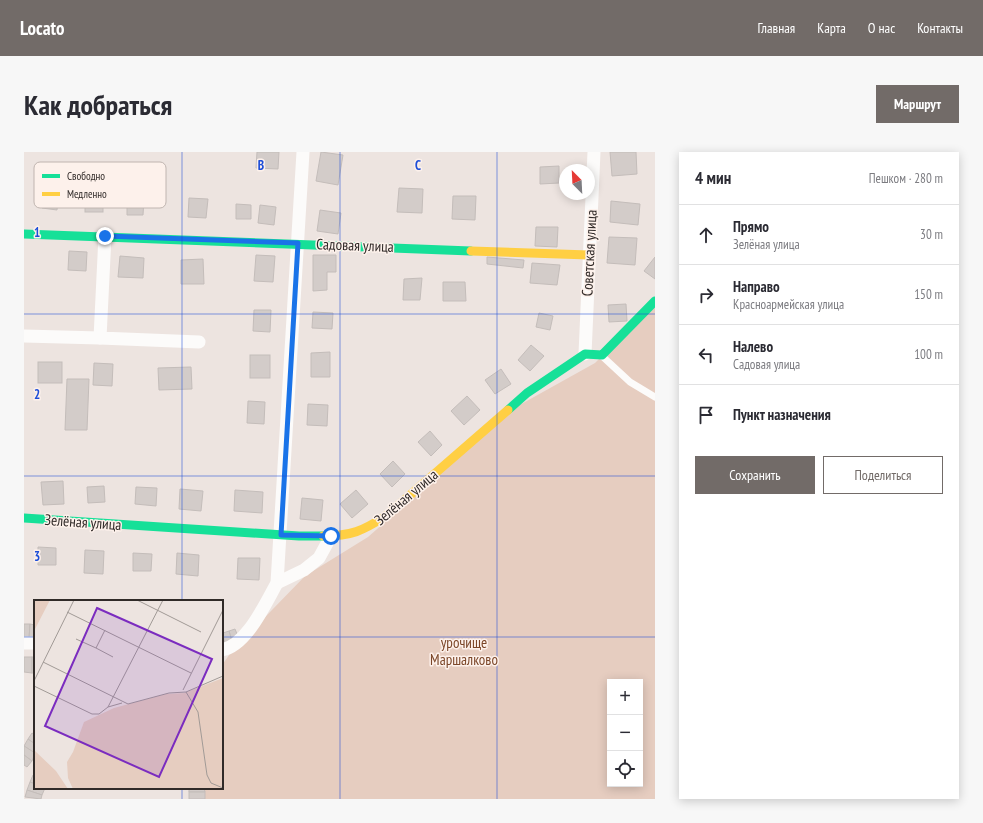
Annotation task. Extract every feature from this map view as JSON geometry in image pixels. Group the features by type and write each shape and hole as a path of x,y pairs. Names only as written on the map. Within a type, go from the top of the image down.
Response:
{"street":[{"path":"223,650 230,648 247,633 277,583 303,152"},
{"name":"Советская улица","path":"585,354 594,152"},
{"name":"Садовая улица","path":"24,234 589,255"},
{"path":"100,338 105,236"},
{"path":"585,354 602,356 655,301"},
{"path":"24,336 199,342"},
{"name":"Зелёная улица","path":"24,518 281,535 344,536 364,530 386,516 527,393 585,354"},
{"path":"277,583 304,570 319,558 331,536"}],"lane":[{"path":"602,356 630,382 655,397"}],"green space":[{"name":"урочище Маршалково","path":"655,303 655,799 202,799 201,789 223,789 223,664 232,651 305,576 368,537 516,407 595,363"}],"building":[{"path":"257,152 279,152 278,169 256,168"},
{"path":"321,152 343,155 338,185 316,181"},
{"path":"610,152 636,152 637,174 612,176"},
{"path":"559,166 559,183 540,184 540,167"},
{"path":"399,188 423,189 422,213 397,212"},
{"path":"453,196 476,196 475,220 452,219"},
{"path":"189,198 208,199 206,218 188,217"},
{"path":"611,201 640,204 638,225 610,222"},
{"path":"236,204 251,205 251,219 236,219"},
{"path":"260,205 276,207 274,225 258,223"},
{"path":"42,208 57,208 57,210"},
{"path":"85,208 103,208 103,212 85,212"},
{"path":"127,208 143,208 143,215 127,215"},
{"path":"320,210 341,213 338,234 317,231"},
{"path":"536,227 558,227 557,247 535,246"},
{"path":"609,237 637,238 635,265 607,263"},
{"path":"69,251 87,252 86,271 68,270"},
{"path":"256,255 275,256 273,282 254,281"},
{"path":"313,255 336,255 336,272 327,272 327,290 313,291"},
{"path":"120,256 144,258 143,278 118,277"},
{"path":"487,257 524,260 523,268 487,264"},
{"path":"655,257 655,279 644,271"},
{"path":"203,259 204,284 181,284 181,260"},
{"path":"532,263 560,265 557,285 530,283"},
{"path":"422,278 420,300 403,300 404,279"},
{"path":"443,282 465,282 466,301 443,301"},
{"path":"626,304 627,321 609,322 608,305"},
{"path":"254,310 271,310 270,332 253,331"},
{"path":"313,312 333,313 332,329 312,328"},
{"path":"539,313 553,316 550,330 536,327"},
{"path":"531,345 544,356 530,371 518,360"},
{"path":"330,352 330,377 311,377 311,353"},
{"path":"250,355 270,355 270,378 250,378"},
{"path":"38,362 62,362 62,383 38,383"},
{"path":"94,363 113,364 112,386 93,385"},
{"path":"191,367 192,389 159,390 158,368"},
{"path":"501,369 511,384 495,394 485,380"},
{"path":"67,379 89,379 87,430 65,430"},
{"path":"467,396 480,410 464,425 451,411"},
{"path":"248,401 265,402 264,424 247,423"},
{"path":"308,404 328,405 327,426 307,425"},
{"path":"430,431 442,445 431,456 418,442"},
{"path":"393,461 405,474 392,487 380,474"},
{"path":"63,481 64,504 43,505 41,482"},
{"path":"104,486 105,502 88,503 87,487"},
{"path":"136,487 157,488 156,506 135,504"},
{"path":"180,489 203,491 201,511 179,509"},
{"path":"235,490 263,492 262,513 234,511"},
{"path":"356,490 368,504 352,518 340,504"},
{"path":"302,498 323,500 321,521 300,519"},
{"path":"38,547 56,548 56,565 38,565"},
{"path":"85,550 104,551 103,574 84,573"},
{"path":"133,553 152,554 151,571 133,571"},
{"path":"177,553 199,555 198,576 176,574"},
{"path":"238,558 260,558 259,580 237,579"},
{"path":"24,624 30,624 29,639 24,639"},
{"path":"30,624 34,625 34,639 29,639"},
{"path":"235,629 239,639 233,645 229,631"},
{"path":"229,631 233,645 225,647 223,633"},
{"path":"24,657 32,657 32,673 24,672"},
{"path":"32,657 34,657 34,673 32,673"},
{"path":"32,733 34,734 34,743 28,739"},
{"path":"28,739 34,743 34,752 24,746"},
{"path":"24,746 34,752 32,761 24,755"},
{"path":"24,755 32,761 27,767 24,765"},
{"path":"33,775 34,776 34,784 30,782"},
{"path":"30,782 34,784 34,789 45,789 42,795 27,790"},
{"path":"189,789 204,789 205,792 189,792"},
{"path":"27,790 42,795 41,799 25,797"},
{"path":"189,792 205,792 205,799 189,799"}],"traffic: fast":[{"path":"24,234 471,251"},
{"path":"508,410 527,393 585,354 602,355 655,301"},
{"path":"24,518 299,536 323,536"}],"traffic: slow":[{"path":"471,251 589,255"},
{"path":"323,536 342,535 356,532 386,516 508,410"}],"route":[{"path":"105,236 298,243 281,535 331,536"}]}
